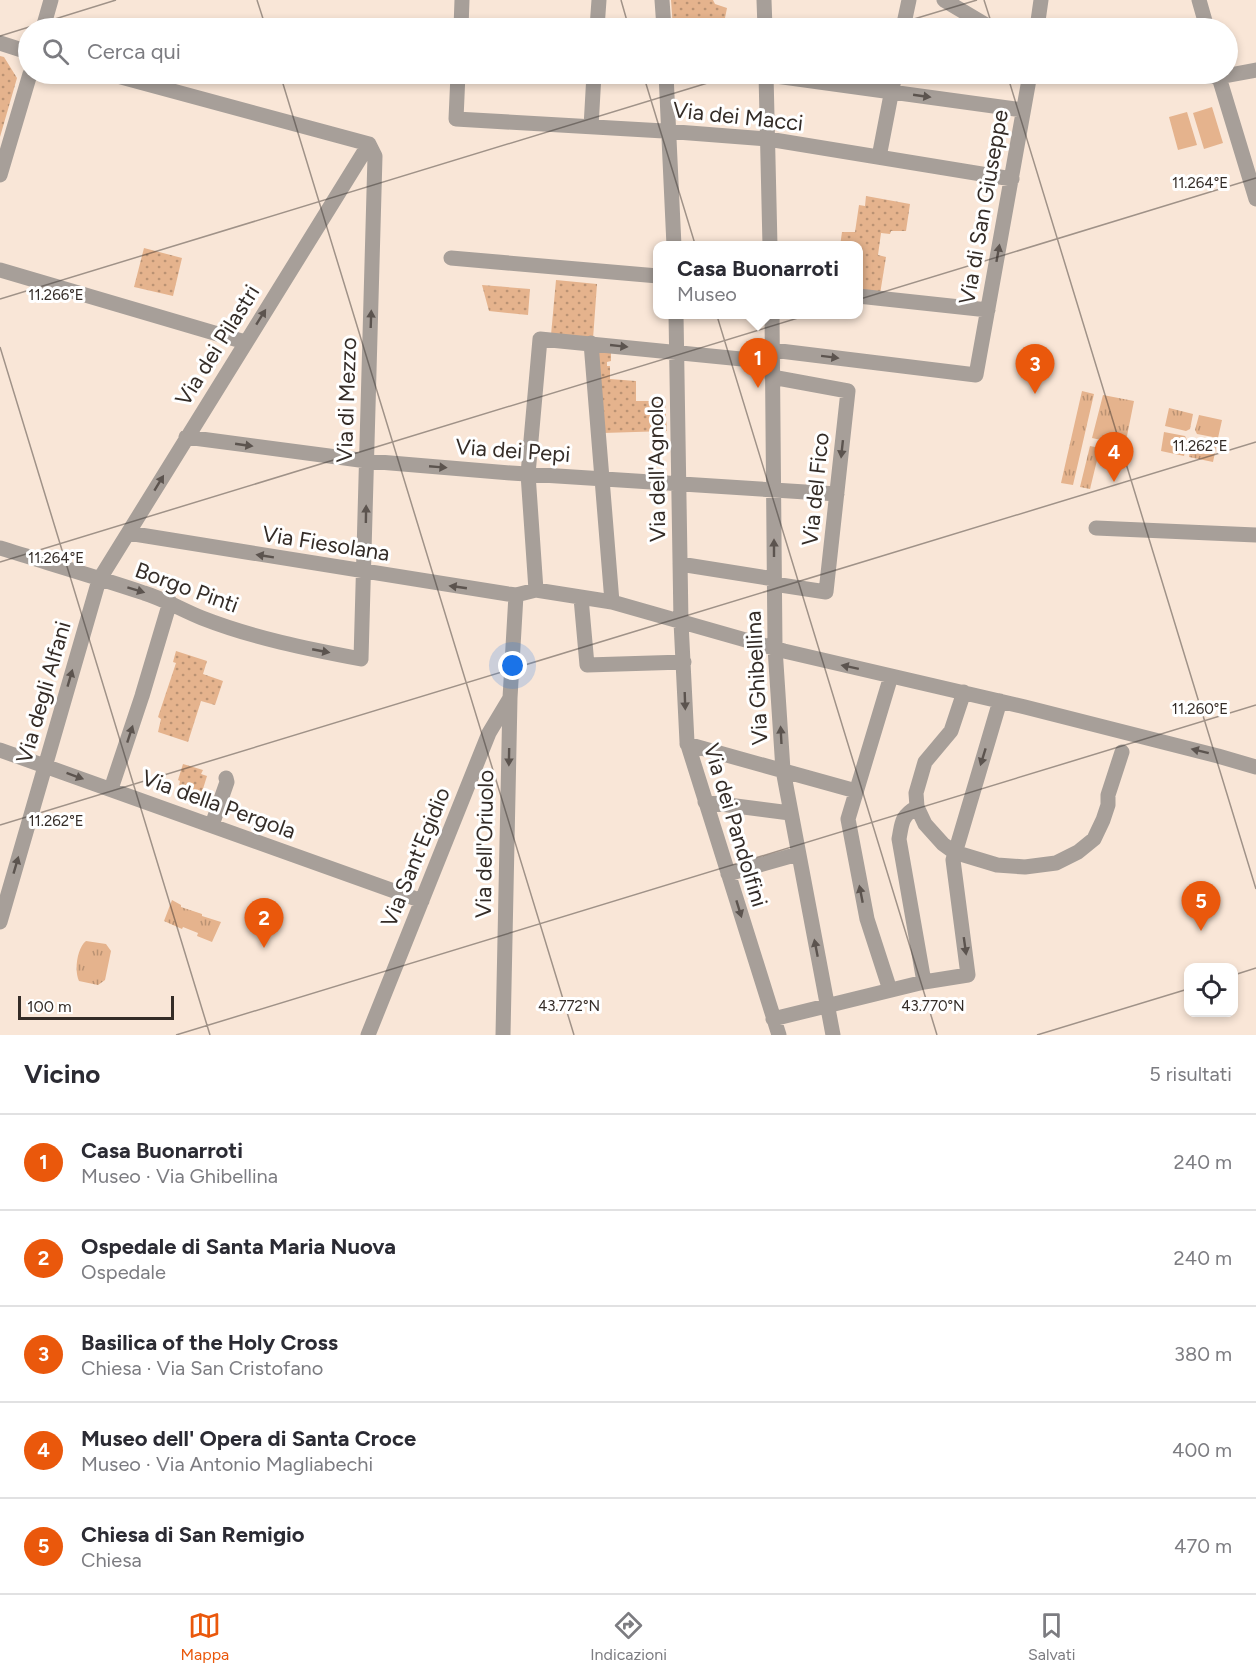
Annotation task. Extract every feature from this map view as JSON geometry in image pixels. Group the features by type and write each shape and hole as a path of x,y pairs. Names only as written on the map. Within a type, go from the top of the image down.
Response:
{"street":[{"path":"46,18 51,0"},
{"path":"461,18 462,0"},
{"path":"598,18 599,0"},
{"path":"662,0 663,18"},
{"path":"764,0 765,18"},
{"path":"905,18 909,0"},
{"path":"944,0 974,18"},
{"path":"1038,18 1041,0"},
{"path":"1199,0 1204,18"},
{"path":"0,43 18,49"},
{"path":"1238,72 1256,70"},
{"path":"0,175 27,84"},
{"path":"147,84 364,142"},
{"name":"Via dei Macci","path":"458,84 456,119 768,139 1012,179"},
{"path":"591,127 593,84"},
{"path":"667,84 674,241"},
{"path":"765,84 770,241"},
{"path":"835,84 1023,110"},
{"path":"879,157 893,84"},
{"name":"Via di San Giuseppe","path":"772,363 976,375 1028,84"},
{"path":"1222,84 1256,199"},
{"name":"Via dei Pilastri","path":"99,580 246,342 364,142"},
{"name":"Via di Mezzo","path":"361,659 375,156 364,142"},
{"path":"451,258 653,276"},
{"path":"0,270 246,342"},
{"path":"863,297 988,310"},
{"name":"Via dell'Agnolo","path":"676,319 681,622"},
{"name":"Via Ghibellina","path":"772,319 775,648 783,770 833,1035"},
{"path":"536,590 528,474 540,339 772,363"},
{"path":"591,343 612,602"},
{"name":"Via del Fico","path":"772,363 848,391 826,592 774,582"},
{"name":"Via dei Pepi","path":"186,437 367,461 602,480 837,494"},
{"path":"1096,528 1256,535"},
{"name":"Via Fiesolana","path":"128,533 516,595"},
{"name":"Borgo Pinti","path":"0,548 170,602 201,618 230,628 306,648 361,659"},
{"path":"680,564 774,582"},
{"name":"Via degli Alfani","path":"0,922 99,580"},
{"path":"516,595 536,590 612,602 775,648 1025,707 1126,741 1218,756 1256,768"},
{"name":"Via dell'Oriuolo","path":"503,1035 510,698 516,595"},
{"path":"581,598 586,665 684,662"},
{"path":"111,789 170,602"},
{"name":"Via dei Pandolfini","path":"681,622 687,744 779,1035"},
{"path":"890,990 867,919 848,819 891,676"},
{"path":"964,692 951,731 925,762 918,782 917,807 930,830 954,852 998,865 1025,867 1051,864 1080,851 1094,838 1103,820 1108,805 1108,795 1126,741"},
{"name":"Via Sant'Egidio","path":"368,1035 489,733 510,698"},
{"path":"773,1019 924,982 968,975 953,870 954,852 1000,701"},
{"path":"687,744 856,791"},
{"name":"Via della Pergola","path":"0,750 422,901"},
{"path":"212,825 227,782 226,778"},
{"path":"705,802 790,813"},
{"path":"917,807 904,816 899,839 924,982"},
{"path":"728,874 798,854"}],"green space":[{"path":"671,0 713,0 715,4 727,8 725,18 672,18"},
{"path":"0,56 4,57 17,78 0,137"},
{"path":"1212,107 1223,143 1204,149 1193,113"},
{"path":"1187,112 1197,145 1178,150 1169,117"},
{"path":"866,196 910,204 906,231 881,233 878,255 886,257 880,294 863,292 863,241 841,241 842,232 855,232 859,205 865,206"},
{"path":"144,248 182,258 173,296 134,287"},
{"path":"556,280 597,284 593,339 551,335"},
{"path":"482,285 530,289 528,315 489,311"},
{"path":"595,351 611,352 611,361 607,362 607,366 610,366 610,379 636,381 636,401 665,401 667,431 603,433"},
{"path":"1082,391 1094,394 1073,485 1061,483"},
{"path":"1103,395 1134,401 1126,441 1123,443 1092,438"},
{"path":"1169,408 1193,414 1190,429 1186,431 1165,426"},
{"path":"1199,415 1222,420 1218,438 1197,434 1195,430"},
{"path":"1164,432 1185,436 1187,440 1184,456 1161,451"},
{"path":"1196,439 1217,443 1213,462 1189,457 1192,441"},
{"path":"1090,446 1100,448 1090,489 1080,487"},
{"path":"176,651 207,661 203,674 223,681 215,705 201,701 188,742 158,732 161,719 158,717 176,663 173,662"},
{"path":"183,764 203,770 201,774 207,776 202,792 179,786 180,781 178,780"},
{"path":"172,900 181,907 221,922 212,942 197,936 198,933 164,921"},
{"path":"86,941 106,944 111,951 105,980 98,985 79,981 77,977 79,954"}],"place":[{"name":"Casa Buonarroti","path":"758,388"},
{"name":"Basilica of the Holy Cross","path":"1035,394"},
{"name":"Museo dell' Opera di Santa Croce","path":"1114,482"},
{"name":"Chiesa di San Remigio","path":"1201,931"},
{"name":"Ospedale di Santa Maria Nuova","path":"264,948"}]}
